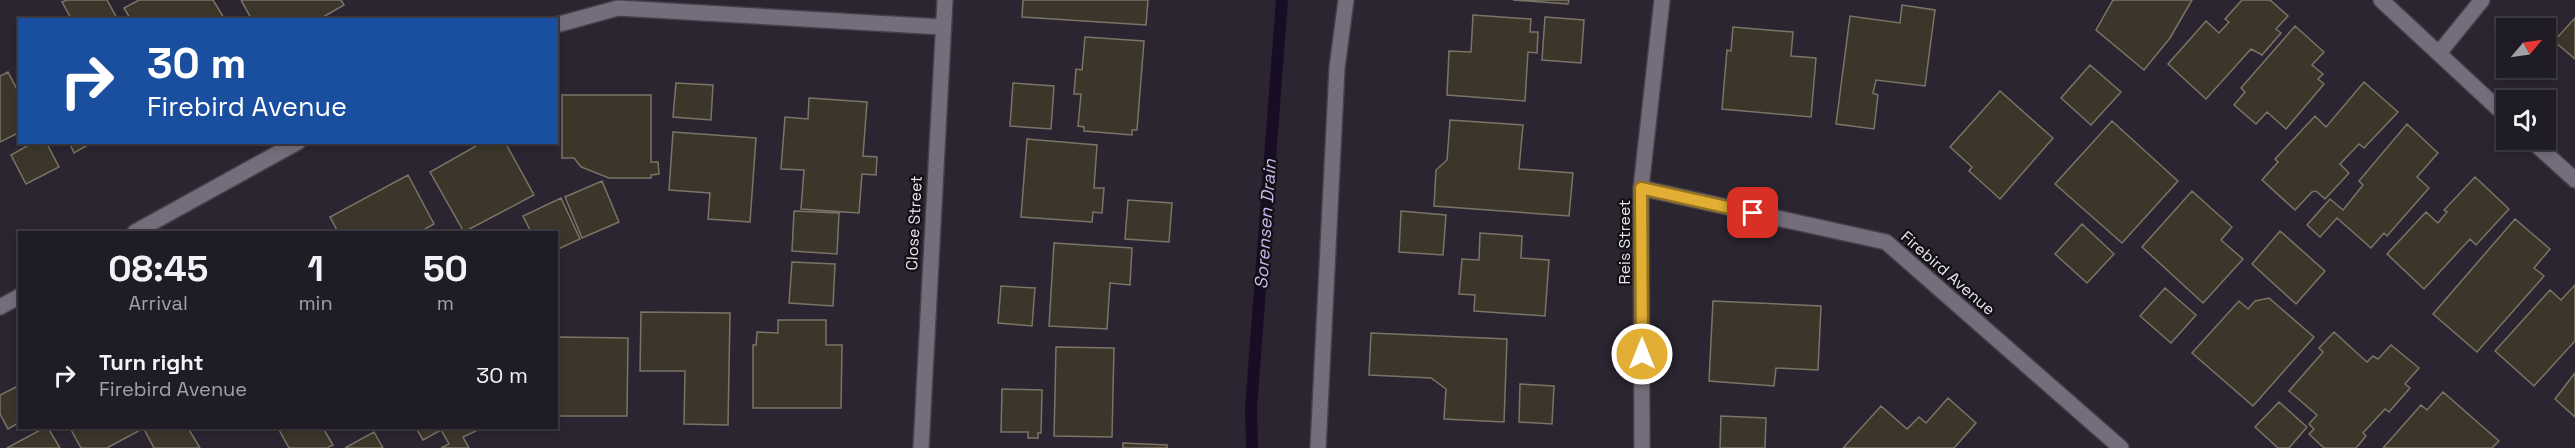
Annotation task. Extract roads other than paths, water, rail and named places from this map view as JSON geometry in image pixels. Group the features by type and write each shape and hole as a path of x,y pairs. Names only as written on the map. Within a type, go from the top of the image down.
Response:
{"street":[{"name":"Close Street","path":"921,448 945,0"},
{"path":"1318,448 1337,68 1346,0"},
{"name":"Reis Street","path":"1642,448 1641,188 1662,0"},
{"path":"2381,0 2496,107"},
{"path":"2439,53 2482,0"},
{"path":"558,24 618,8 942,27"},
{"path":"137,231 294,144"},
{"path":"2542,150 2575,180"},
{"name":"Firebird Avenue","path":"1641,188 1886,243 2121,448"},
{"path":"0,307 18,297"}],"waterway":[{"name":"Sorensen Drain","path":"1252,448 1251,408 1282,0"}]}
